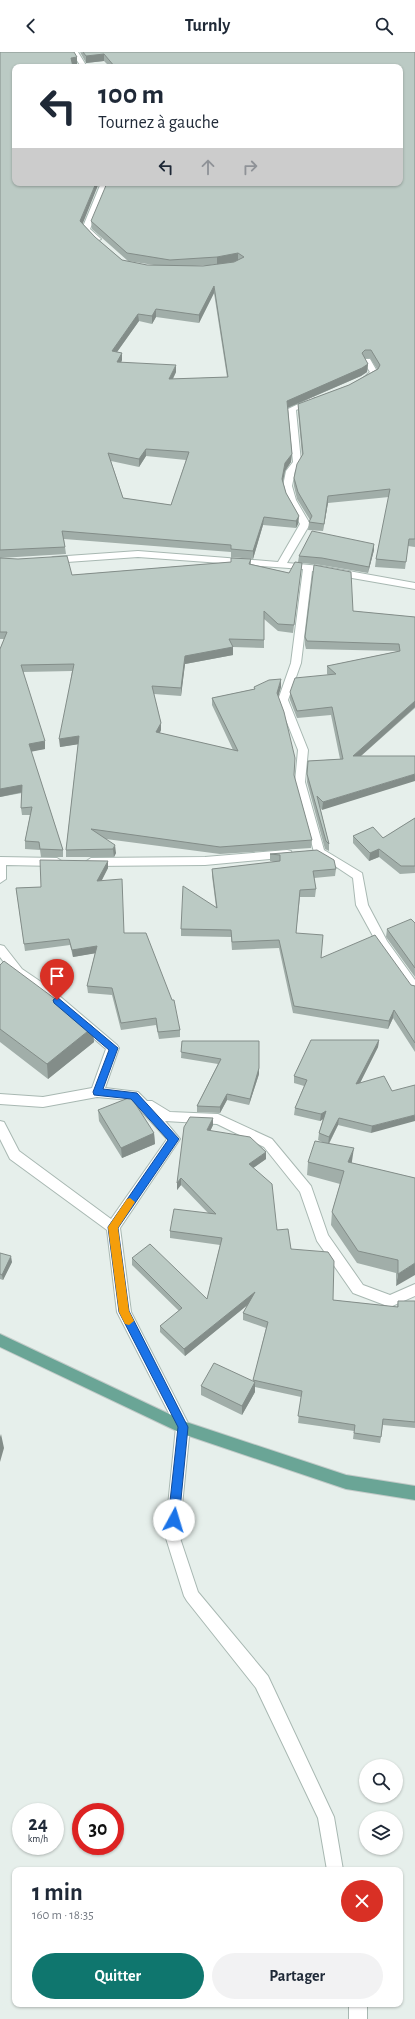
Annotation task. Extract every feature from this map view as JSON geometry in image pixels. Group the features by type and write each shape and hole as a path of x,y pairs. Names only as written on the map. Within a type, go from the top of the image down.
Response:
{"main road":[{"path":"0,1340 183,1427 346,1482 415,1493"}],"street":[{"path":"75,52 82,64"},
{"path":"103,244 86,229 104,186"},
{"path":"352,386 360,384 374,373 367,361"},
{"path":"280,566 305,524 287,495 289,473 297,462 292,409 322,396"},
{"path":"43,560 138,554 308,567 336,571 375,581 415,586"},
{"path":"308,567 296,663 283,700 303,750 300,782 315,852 358,876 362,905 383,944 415,989"},
{"path":"0,879 0,860 74,862 205,861 296,854"},
{"path":"0,949 18,972 46,991 114,1048 97,1092"},
{"path":"0,1099 43,1102 97,1092 134,1095 168,1117 218,1119 268,1143 306,1190 322,1237 358,1289 390,1301 415,1290"},
{"path":"134,1095 174,1139 113,1227 124,1312 183,1427 172,1535 192,1596 262,1682 326,1817 334,1867"},
{"path":"0,1126 14,1155 113,1227"},
{"path":"358,2007 358,2019"}],"building":[{"path":"0,52 74,52 77,57 71,58 72,64 12,64 12,186 95,186 80,221 95,237 122,260 147,265 203,266 234,262 244,257 238,253 217,257 170,260 127,253 91,221 106,186 403,186 403,64 112,64 104,54 86,56 83,52 415,52 415,539 409,539 406,562 376,559 390,489 328,496 324,524 309,522 312,516 298,492 294,478 297,464 303,454 298,404 349,385 378,369 380,365 371,350 365,350 362,353 368,364 362,368 287,401 292,454 285,463 282,479 286,493 299,516 296,521 264,517 253,551 231,549 231,545 62,531 65,547 0,550","holes":["214,286 228,377 169,379 176,365 117,362 122,353 112,351 138,314 152,316 156,309 199,315","146,449 189,452 171,505 123,498 108,453 139,459"]},
{"path":"312,531 374,544 369,567 322,558 299,556"},
{"path":"67,556 72,575 231,562 231,558 251,559 249,564 289,573 295,562 302,563 294,625 278,624 264,611 264,640 229,639 233,647 185,656 181,688 152,686 161,723 156,732 238,751 212,698 255,689 254,687 269,680 281,679 277,693 284,712 295,758 294,775 312,840 220,847 91,829 115,845 113,849 66,850 79,736 59,739 74,664 21,665 45,741 29,744 63,850 40,849 39,842 25,841 32,807 21,808 22,785 0,789 0,649 7,632 0,632 0,558 18,559"},
{"path":"314,565 351,572 353,611 415,617 415,701 353,756 415,756 415,774 323,802 317,796 329,844 326,841 307,774 308,761 343,759 332,707 297,711 290,692 295,678 336,674 327,666 400,651 399,644 307,641 305,637"},
{"path":"415,818 415,866 401,866 379,849 370,853 353,836 373,827 383,838"},
{"path":"317,850 334,860 336,869 313,871 316,889 300,890 296,933 323,935 321,958 375,935 411,985 415,986 415,1043 394,1010 389,1021 294,1006 279,940 232,942 231,930 181,929 183,886 217,908 212,869 280,861 280,855 270,854"},
{"path":"40,860 108,861 97,881 122,879 124,933 146,933 172,1000 174,1000 180,1030 158,1032 156,1018 121,1023 112,988 87,986 97,946 72,950 69,939 24,944 16,888 41,887"},
{"path":"411,919 415,923 415,968 387,929"},
{"path":"4,961 93,1027 47,1064 0,1029 0,965"},
{"path":"311,1040 379,1040 356,1084 384,1076 392,1091 415,1085 415,1115 372,1126 339,1118 329,1137 319,1133 326,1111 321,1114 295,1108 307,1080 294,1076"},
{"path":"182,1041 259,1041 259,1068 250,1099 227,1094 220,1107 197,1106 221,1059 181,1052"},
{"path":"131,1097 154,1133 121,1148 98,1110"},
{"path":"190,1117 213,1118 207,1130 250,1137 266,1152 249,1164 272,1184 277,1230 288,1229 291,1249 328,1252 334,1261 333,1300 398,1307 398,1301 415,1301 415,1422 383,1419 381,1437 354,1433 355,1425 298,1416 302,1391 253,1380 268,1322 243,1313 255,1292 184,1349 160,1326 182,1308 132,1258 150,1244 207,1299 222,1238 170,1231 174,1209 216,1214 181,1178 177,1183 184,1127"},
{"path":"315,1141 354,1148 348,1162 415,1178 415,1263 398,1274 398,1260 358,1251 332,1212 344,1171 308,1162"},
{"path":"0,1253 11,1256 2,1275 0,1274"},
{"path":"214,1363 255,1382 242,1406 201,1386"}],"slow traffic":[{"path":"129,1321 124,1312 113,1227 130,1202"}],"route":[{"path":"57,1000 114,1048 97,1092 134,1095 174,1139 113,1227 124,1312 183,1427 174,1520"}]}
